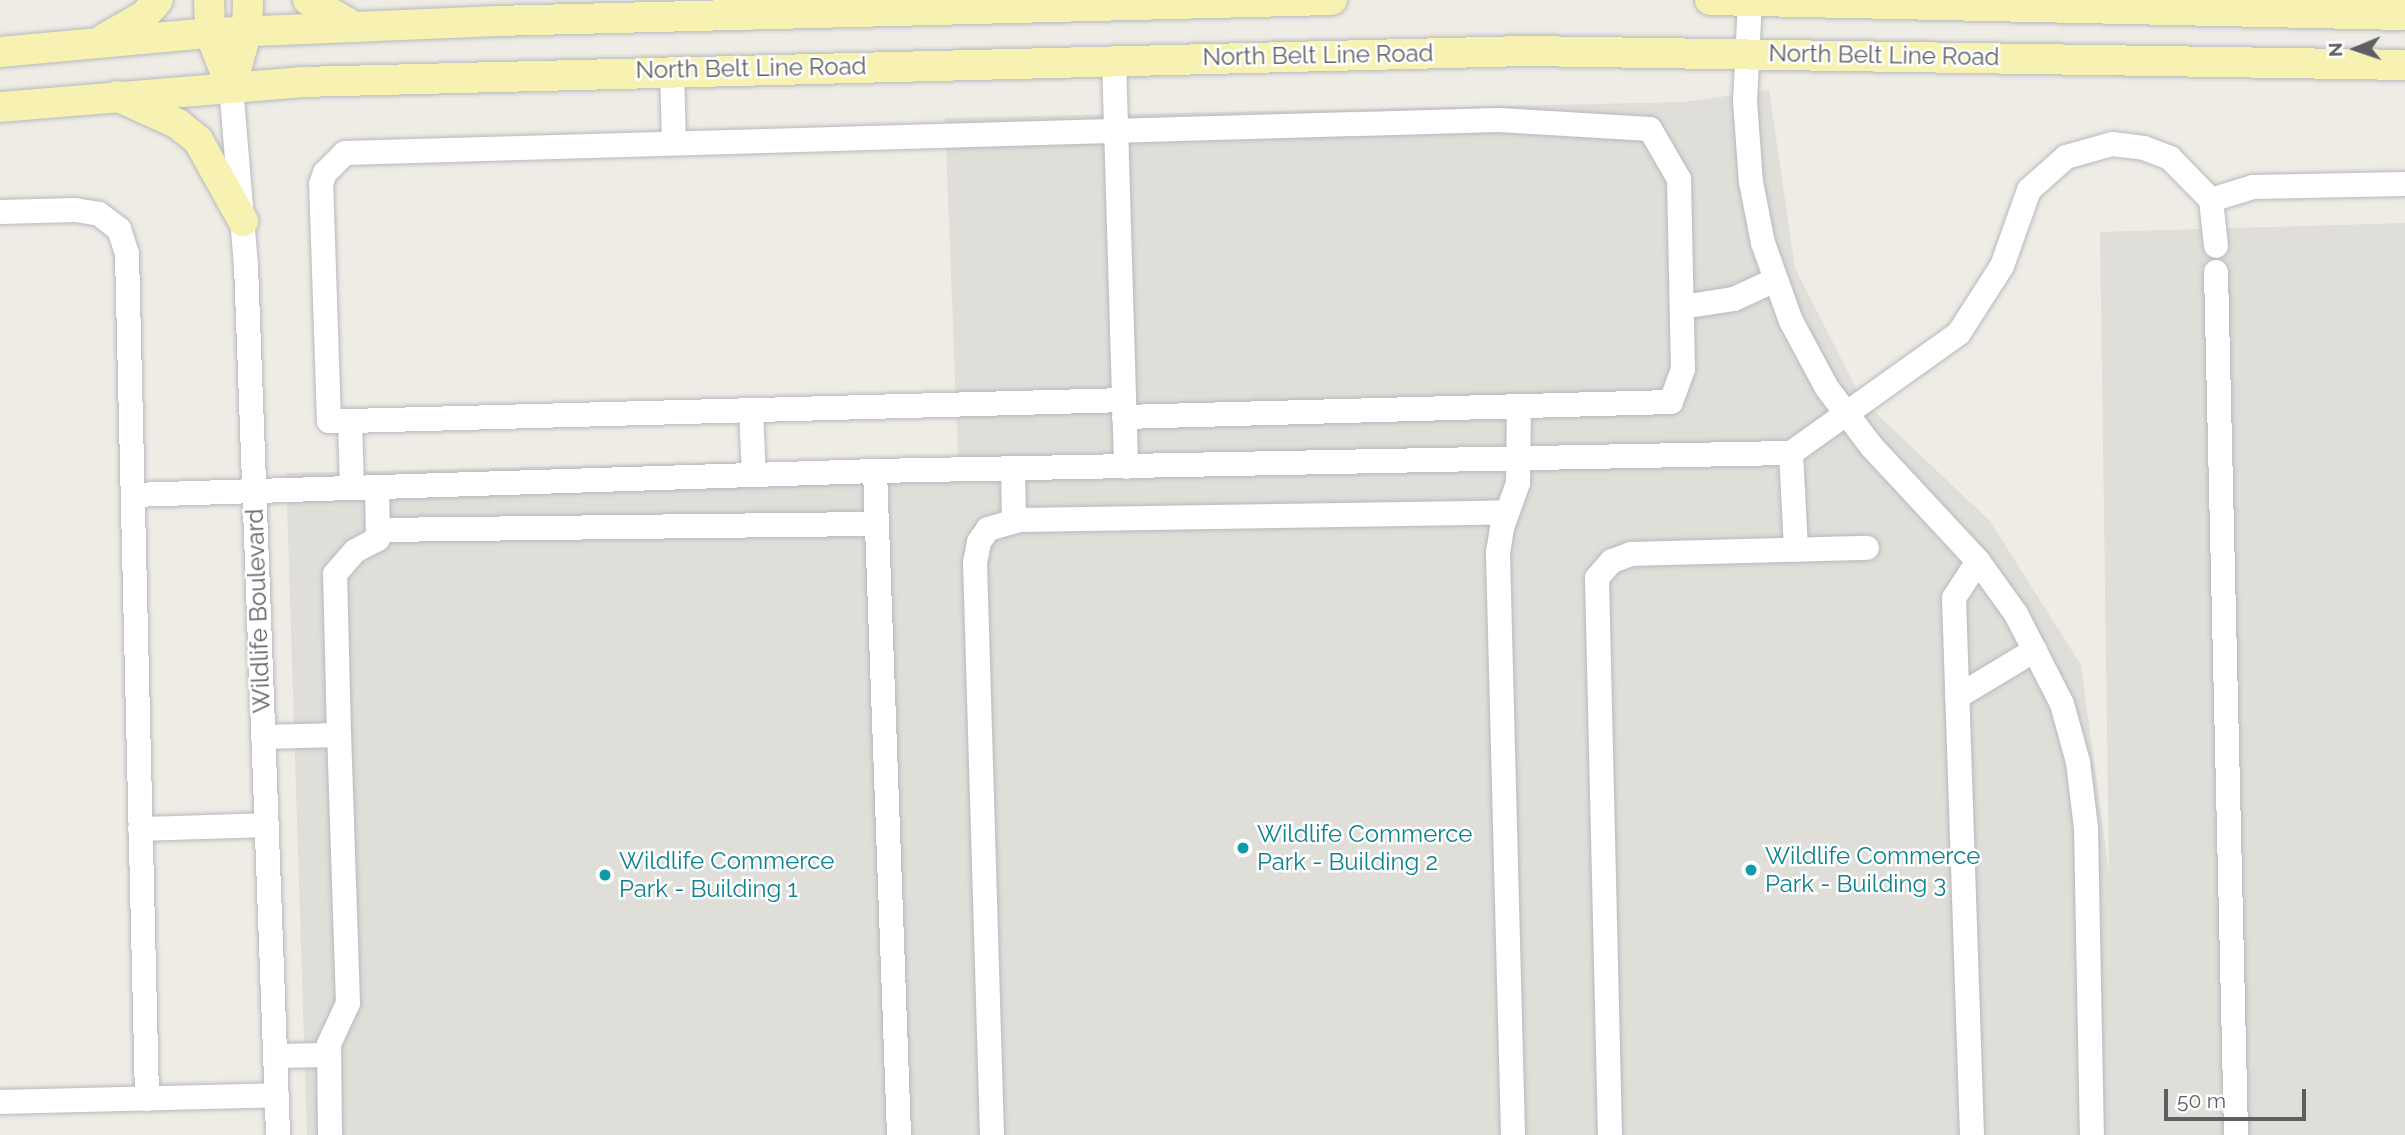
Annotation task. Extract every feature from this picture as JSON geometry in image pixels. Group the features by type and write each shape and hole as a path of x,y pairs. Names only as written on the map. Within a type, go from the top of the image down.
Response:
{"main road":[{"path":"97,43 144,16 158,0"},
{"path":"209,0 210,33 230,87"},
{"path":"230,87 247,32 248,0"},
{"path":"308,0 355,27"},
{"path":"0,52 210,33 355,27 1332,0"},
{"path":"1710,0 2405,15"},
{"name":"North Belt Line Road","path":"0,107 114,94 230,87 672,69 1539,50 2405,65"},
{"path":"114,94 178,124 198,140 243,221"}],"street":[{"path":"1750,0 1745,102 1751,182 1775,280 1815,367 1872,447 1978,561 2017,614 2062,704 2078,762 2086,828 2092,1135"},
{"path":"1114,59 1126,467"},
{"path":"672,69 674,143"},
{"name":"Wildlife Boulevard","path":"230,87 243,221 278,1135"},
{"path":"1499,120 1650,129 1679,179 1683,369 1671,402 1519,406 751,410 329,421 321,184 334,162 358,151 674,143 1116,134 1499,120"},
{"path":"133,495 875,471 1791,453 1944,345 1969,323 2002,266 2029,190 2066,157 2112,144 2144,148 2184,168 2211,200 2216,246"},
{"path":"2211,200 2253,187 2405,184"},
{"path":"0,212 75,210 99,214 119,229 127,254 147,1098"},
{"path":"2216,272 2236,1135"},
{"path":"1682,307 1734,299 1775,280"},
{"path":"1513,1135 1498,552 1507,512 1518,483 1519,406"},
{"path":"751,410 754,475"},
{"path":"350,421 352,488"},
{"path":"1791,453 1796,550"},
{"path":"1013,469 1014,520"},
{"path":"875,471 899,1135"},
{"path":"330,1135 329,1044 348,1003 335,574 355,551 378,538 377,486"},
{"path":"992,1135 975,562 988,529 1014,520 1507,512"},
{"path":"378,530 877,524"},
{"path":"1610,1135 1597,578 1612,561 1630,554 1867,548"},
{"path":"1972,1135 1954,598 1978,561"},
{"path":"1957,697 2035,650"},
{"path":"263,737 339,735"},
{"path":"140,829 267,825"},
{"path":"275,1056 329,1055"},
{"path":"0,1102 277,1095"}],"shaded area":[{"path":"1769,90 1795,268 1862,400 1990,521 2081,665 2109,873 2100,232 2405,223 2405,1135 307,1135 286,473 958,457 945,118 1684,102"}],"place":[{"name":"Wildlife Commerce Park - Building 2","path":"1243,848"},
{"name":"Wildlife Commerce Park - Building 3","path":"1751,870"},
{"name":"Wildlife Commerce Park - Building 1","path":"605,875"}]}
